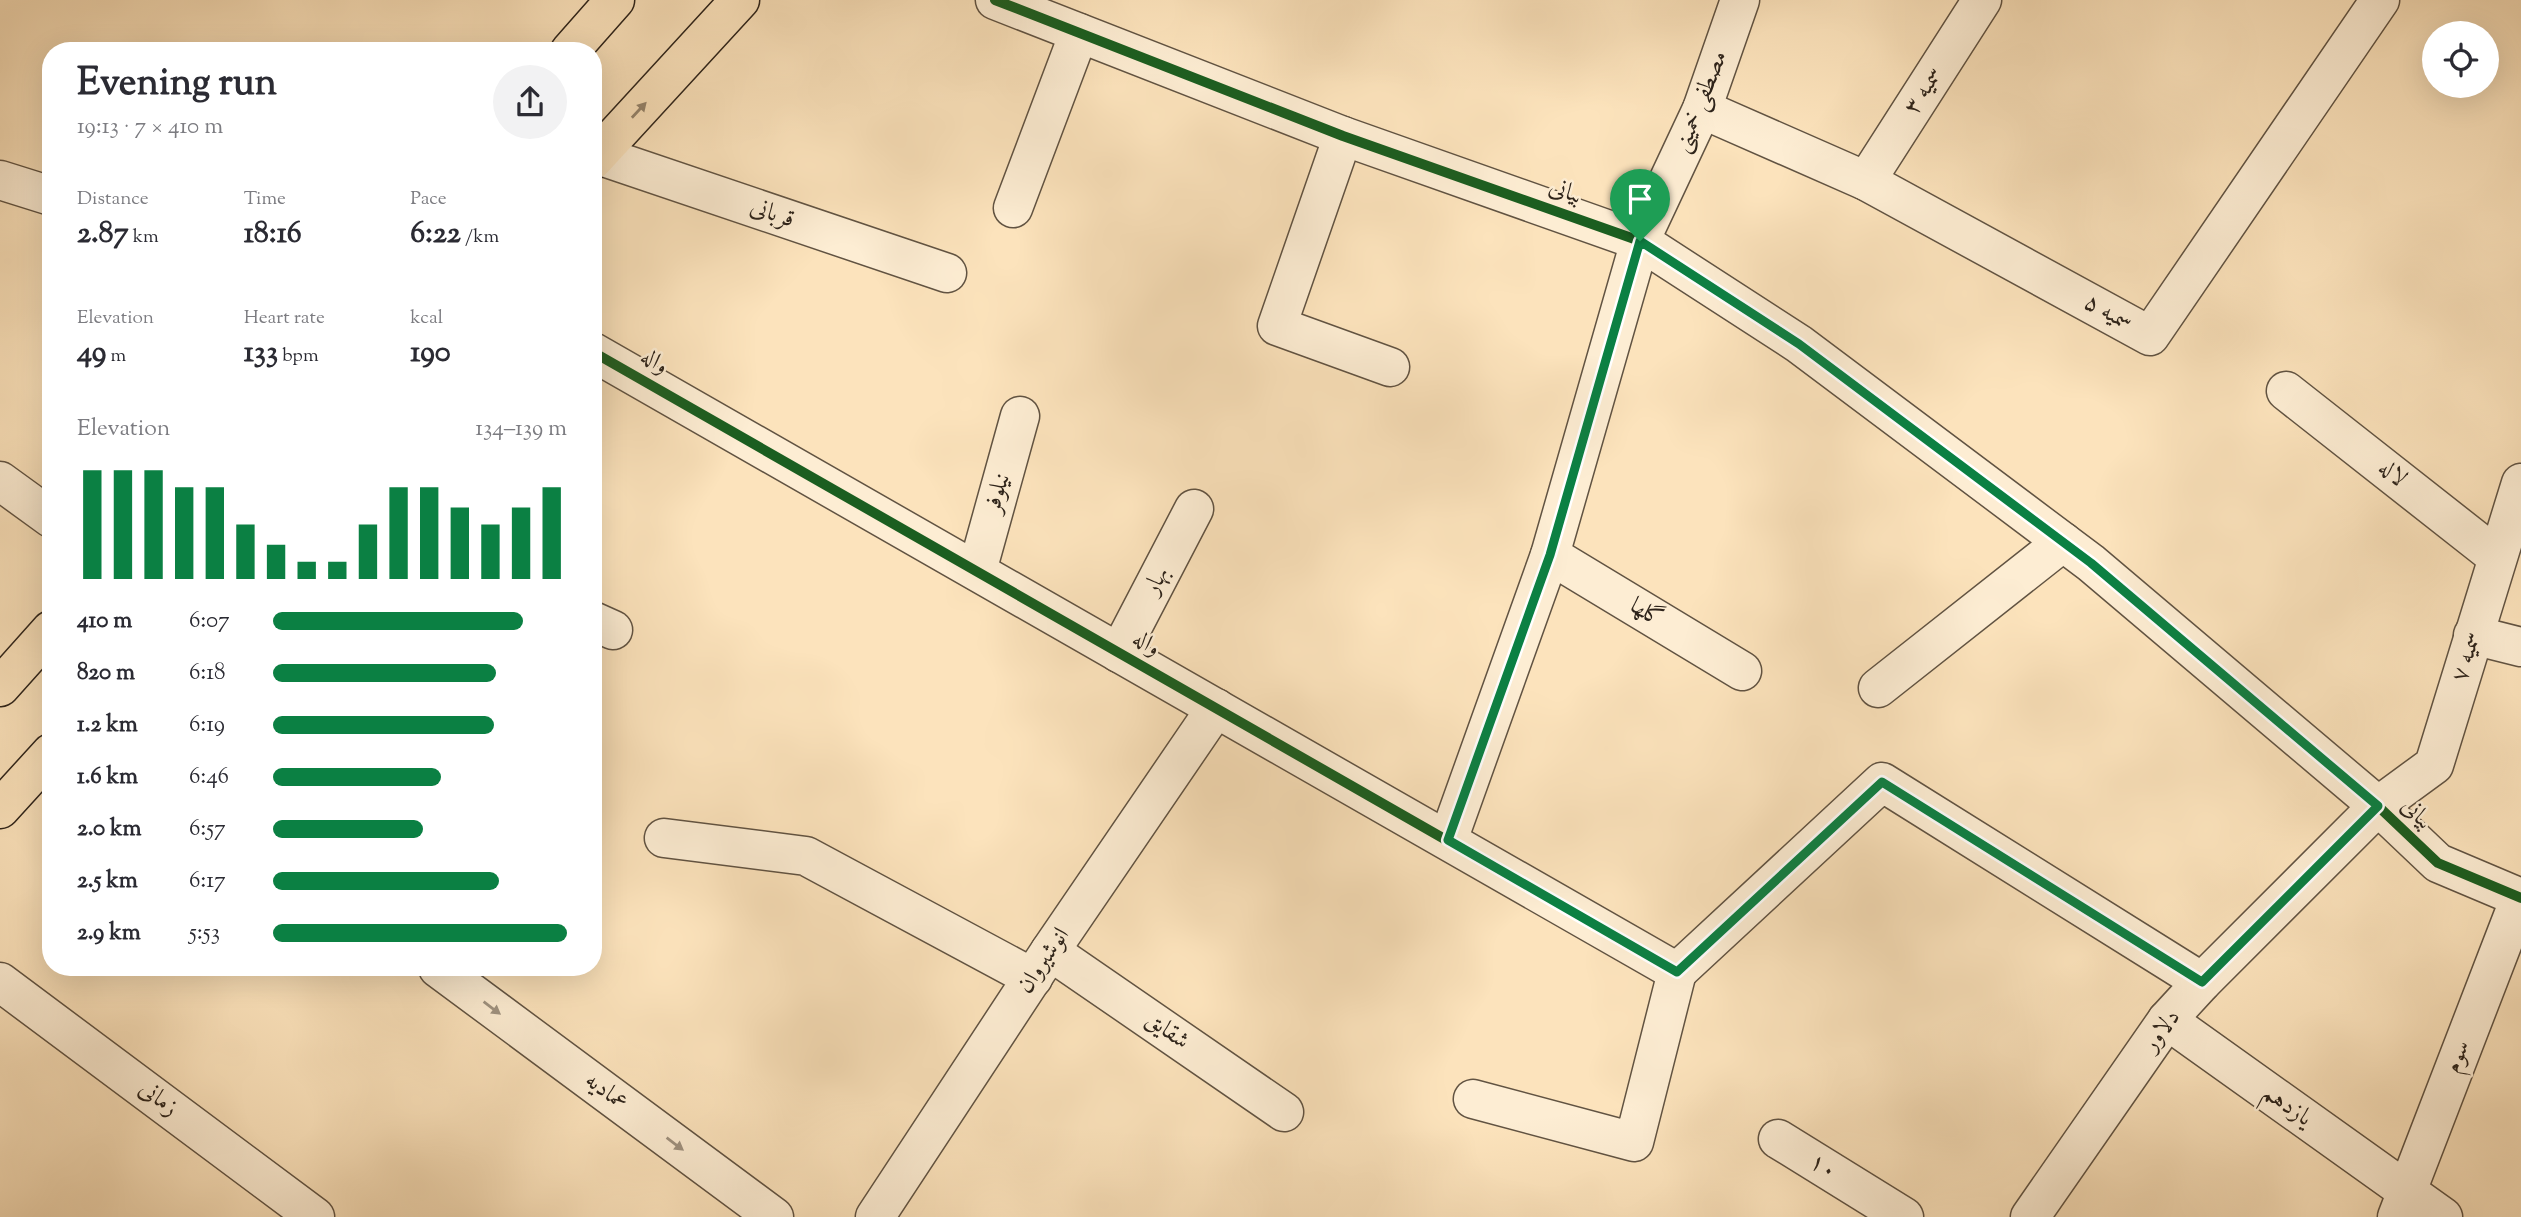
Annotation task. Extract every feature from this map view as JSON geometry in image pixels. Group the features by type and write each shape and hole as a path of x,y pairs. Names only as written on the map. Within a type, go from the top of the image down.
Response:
{"main road":[{"path":"578,42 615,0"},
{"path":"602,150 740,0"},
{"path":"0,687 42,640"},
{"path":"0,808 42,764"}],"street":[{"name":"بیانی","path":"995,0 1343,136 1640,241 1799,344 2063,542 2378,806 2438,863 2520,898"},
{"name":"مصطفی خمینی","path":"1448,840 1550,555 1640,241 1702,109 1740,0"},
{"name":"سمیه ۳","path":"1866,181 1982,0"},
{"name":"سمیه ۵","path":"1702,109 1866,181 2150,336 2381,0"},
{"path":"1013,208 1079,33"},
{"path":"1343,136 1277,326 1390,367"},
{"name":"قربانی","path":"602,159 947,274"},
{"path":"0,180 42,193"},
{"name":"واله","path":"602,357 1677,972"},
{"name":"لاله","path":"2286,391 2497,557"},
{"name":"نیلوفر","path":"976,571 1020,416"},
{"path":"0,481 42,511"},
{"name":"سمیه ۷","path":"2378,806 2434,765 2521,483"},
{"name":"بهار","path":"1119,653 1194,509"},
{"path":"1878,688 2063,542"},
{"name":"گلها","path":"1550,555 1742,671"},
{"path":"2473,635 2521,647"},
{"name":"انوشیروان","path":"875,1217 1216,708"},
{"path":"1473,1099 1634,1142 1677,972 1882,782 2202,982"},
{"name":"دلاور","path":"2030,1217 2167,1020 2378,806"},
{"name":"شقایق","path":"664,838 806,856 1042,964 1284,1112"},
{"name":"سوم","path":"2402,1204 2520,898"},
{"name":"عمادیه","path":"449,976 774,1217"},
{"name":"زمانی","path":"0,982 315,1217"},
{"name":"یازدهم","path":"2167,1020 2402,1204 2443,1217"},
{"name":"۱۰","path":"1777,1139 1904,1217"}],"cycle path":[{"path":"995,0 1343,136 1640,241 1799,344 2091,563 2378,806 2438,863 2521,898"},
{"path":"602,357 1677,972 1882,782 2202,982"}],"route":[{"path":"1640,241 1799,344 2091,563 2378,806 2202,982 1882,782 1677,972 1448,840 1550,555 1640,241"}]}
